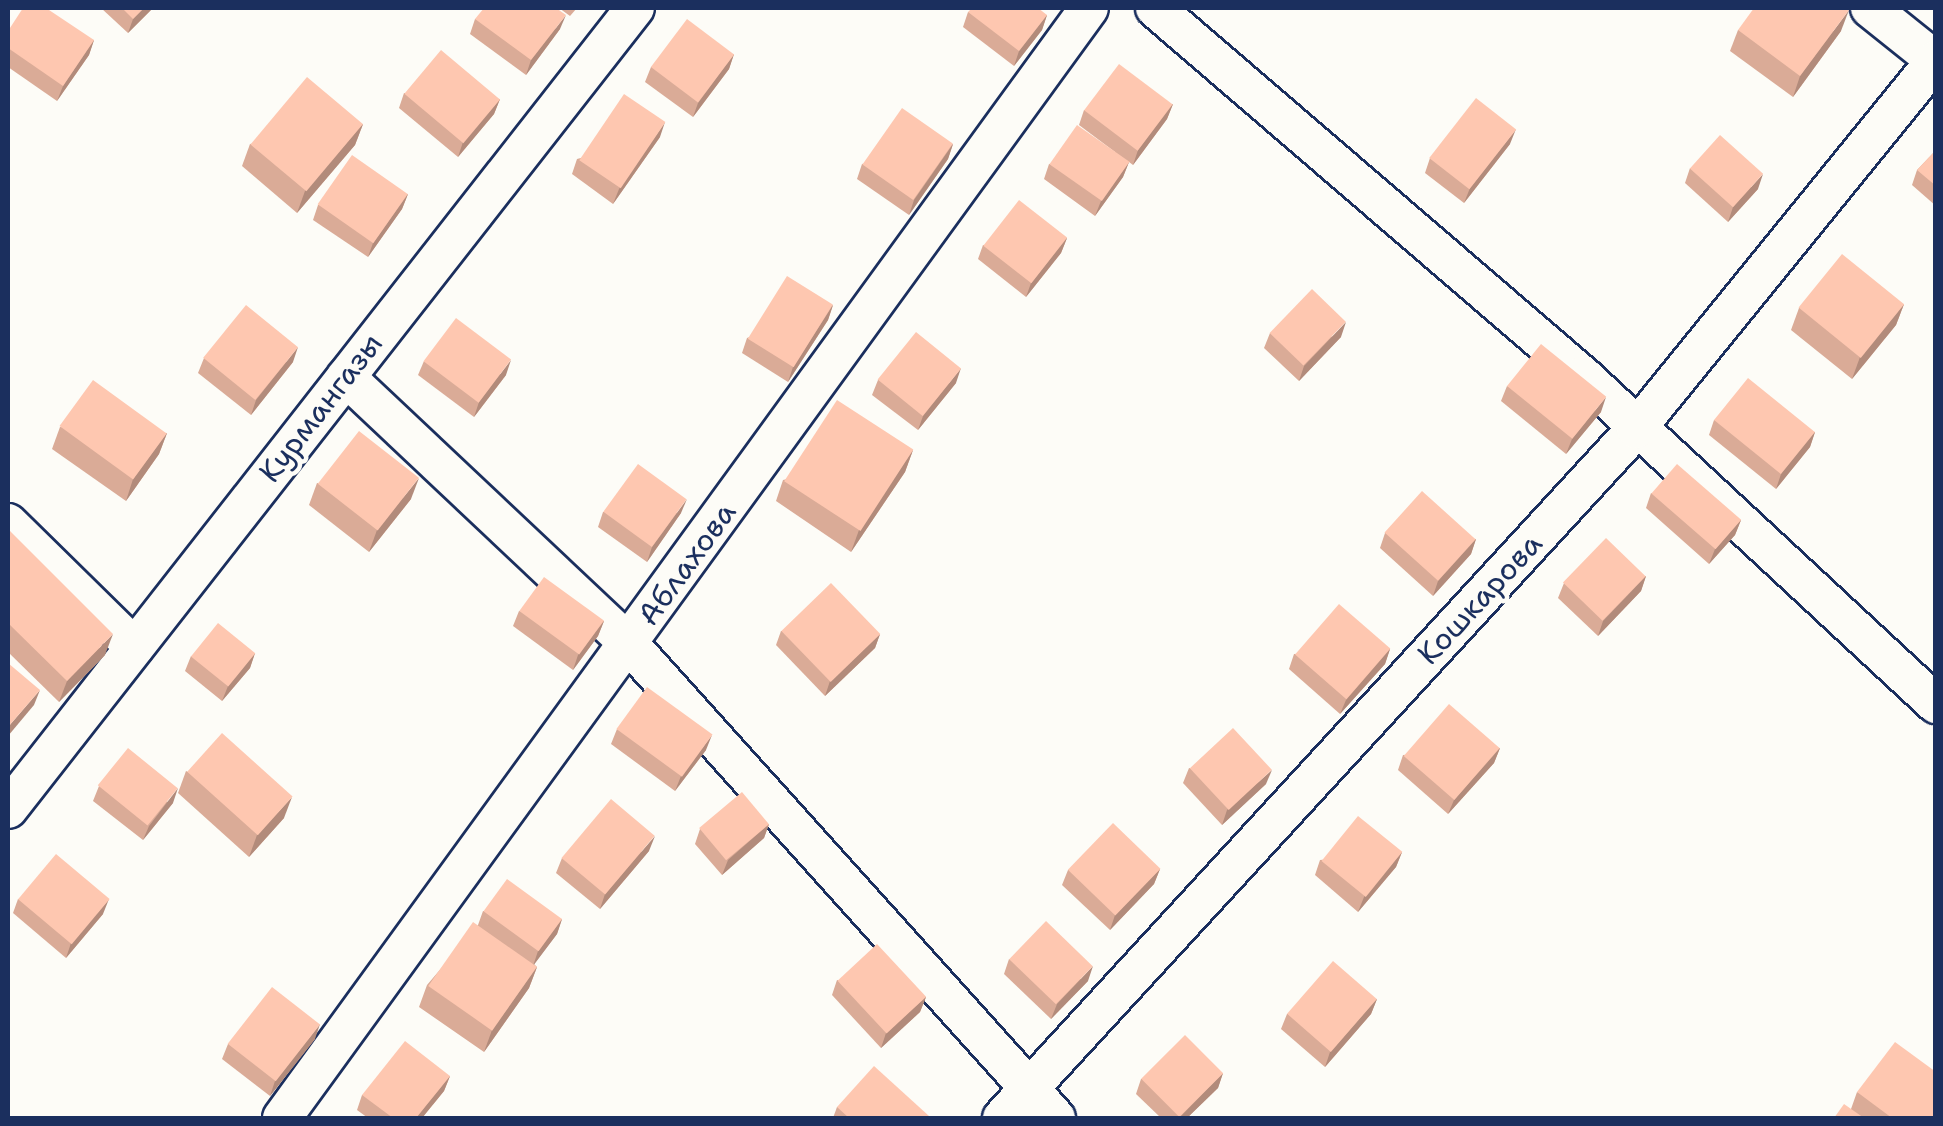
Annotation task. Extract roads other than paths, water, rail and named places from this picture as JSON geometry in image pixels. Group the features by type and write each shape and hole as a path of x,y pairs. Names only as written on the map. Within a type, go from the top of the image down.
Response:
{"street":[{"name":"Курмангазы","path":"8,809 635,8"},
{"name":"Аблахова","path":"282,1118 1089,8"},
{"path":"1155,8 1583,376 1936,704"},
{"path":"1870,8 1935,60"},
{"name":"Кошкарова","path":"1002,1118 1636,429 1935,60"},
{"path":"346,376 628,644 1056,1118"},
{"path":"8,524 134,647"}]}
